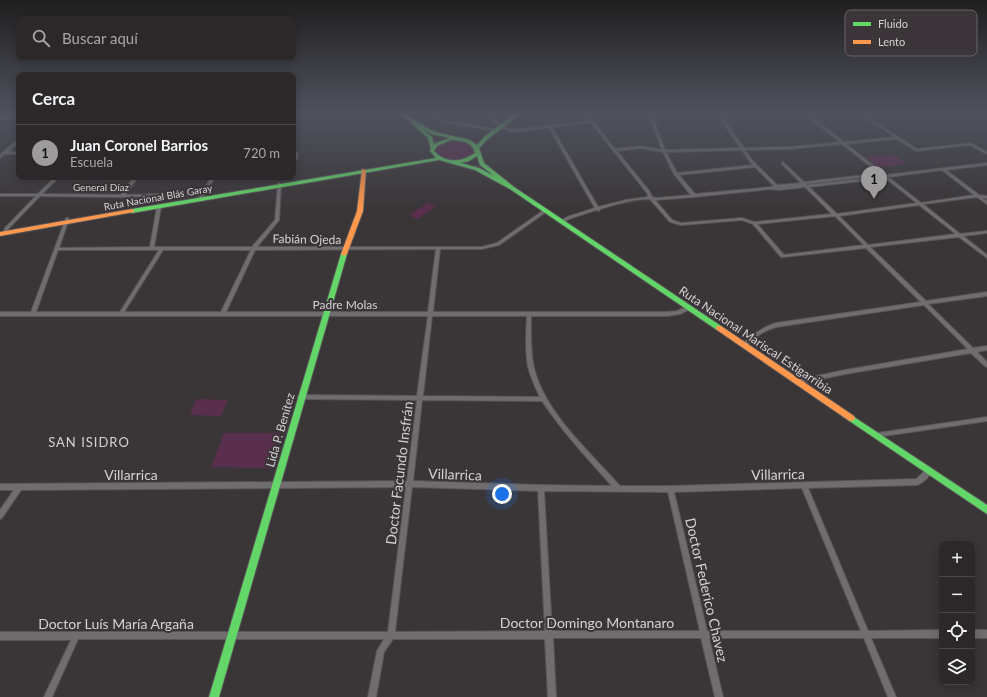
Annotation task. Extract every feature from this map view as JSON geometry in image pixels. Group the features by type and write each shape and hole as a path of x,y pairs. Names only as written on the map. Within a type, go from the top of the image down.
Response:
{"main road":[{"path":"431,145 432,150 438,159 477,169 512,188"},
{"name":"Ruta Nacional Blás Garay","path":"364,171 413,161 426,156 437,145"},
{"path":"473,145 478,150 482,164 512,188"},
{"path":"453,162 466,161 475,156 483,145"},
{"name":"Ruta Nacional Blás Garay","path":"3,232 202,197 279,186 438,159"},
{"name":"Lida P. Benítez","path":"214,697 345,250 360,211 364,171"},
{"name":"Ruta Nacional Mariscal Estigarribia","path":"512,188 987,510"},
{"name":"Ruta Nacional Blás Garay","path":"67,221 159,207 202,197"}],"street":[{"path":"0,157 14,145"},
{"path":"560,145 598,210"},
{"path":"610,145 649,193 650,197 671,220 681,224 742,219 754,223 836,215 987,194"},
{"path":"662,145 676,174 694,196"},
{"path":"740,145 756,166 776,186"},
{"path":"614,150 645,148 664,151 789,148 827,145"},
{"path":"845,145 987,257"},
{"path":"908,145 916,150 965,145"},
{"path":"971,145 987,153"},
{"path":"0,153 16,153"},
{"path":"296,154 296,158"},
{"path":"783,163 806,184 987,365"},
{"path":"770,188 776,186 879,178 987,164"},
{"path":"676,174 756,166"},
{"path":"942,169 987,203"},
{"path":"3,232 53,180"},
{"path":"122,196 134,180"},
{"path":"202,197 211,180"},
{"path":"561,222 634,199 650,197 657,199 770,188 779,189 806,184"},
{"path":"223,313 254,248 277,220 279,186"},
{"name":"General Díaz","path":"0,196 202,197"},
{"path":"978,196 987,197"},
{"path":"152,249 159,207"},
{"name":"Fabián Ojeda","path":"57,249 254,248 345,250 489,247 498,244 545,210"},
{"path":"33,314 67,221"},
{"path":"754,223 782,256 987,232"},
{"path":"121,314 162,249"},
{"name":"Doctor Facundo Insfrán","path":"372,697 381,651 391,636 438,249"},
{"path":"744,345 766,328 776,325 924,302 987,294"},
{"name":"Padre Molas","path":"0,314 668,314 678,313 688,308"},
{"path":"529,315 531,366 536,384 544,399 560,422 618,488"},
{"path":"798,382 845,372 987,348"},
{"path":"301,397 544,399"},
{"path":"876,435 987,419"},
{"name":"Villarrica","path":"0,487 410,484 541,488 670,489 917,482 929,471"},
{"path":"804,485 892,697"},
{"path":"0,516 19,487"},
{"path":"541,488 552,697"},
{"name":"Doctor Federico Chavez","path":"670,489 719,697"},
{"name":"Doctor Domingo Montanaro","path":"232,636 939,634"},
{"path":"975,634 987,634"},
{"name":"Doctor Luís María Argaña","path":"0,636 232,636"},
{"path":"48,697 76,636"}],"shaded area":[{"path":"440,145 471,145 476,150 471,157 462,160 453,160 438,155 436,150"},
{"path":"894,154 907,164 878,167 865,157"},
{"path":"428,203 436,207 417,219 409,215"},
{"path":"197,399 228,400 221,416 190,415"},
{"path":"224,433 280,433 269,468 211,467"}],"traffic: fast":[{"path":"432,145 433,149"},
{"path":"436,145 432,151 436,156 448,162 454,162 467,160 478,153 474,145"},
{"path":"478,153 482,164 512,188"},
{"path":"132,211 438,159"},
{"path":"453,162 477,169 512,188 719,328"},
{"path":"214,697 344,254"},
{"path":"851,418 987,510"}],"traffic: slow":[{"path":"344,254 360,211 364,170"},
{"path":"0,234 132,211"},
{"path":"719,328 851,418"}],"place":[{"name":"Juan Coronel Barrios","path":"874,199"}],"district":[{"name":"SAN ISIDRO","path":"89,442"}]}
